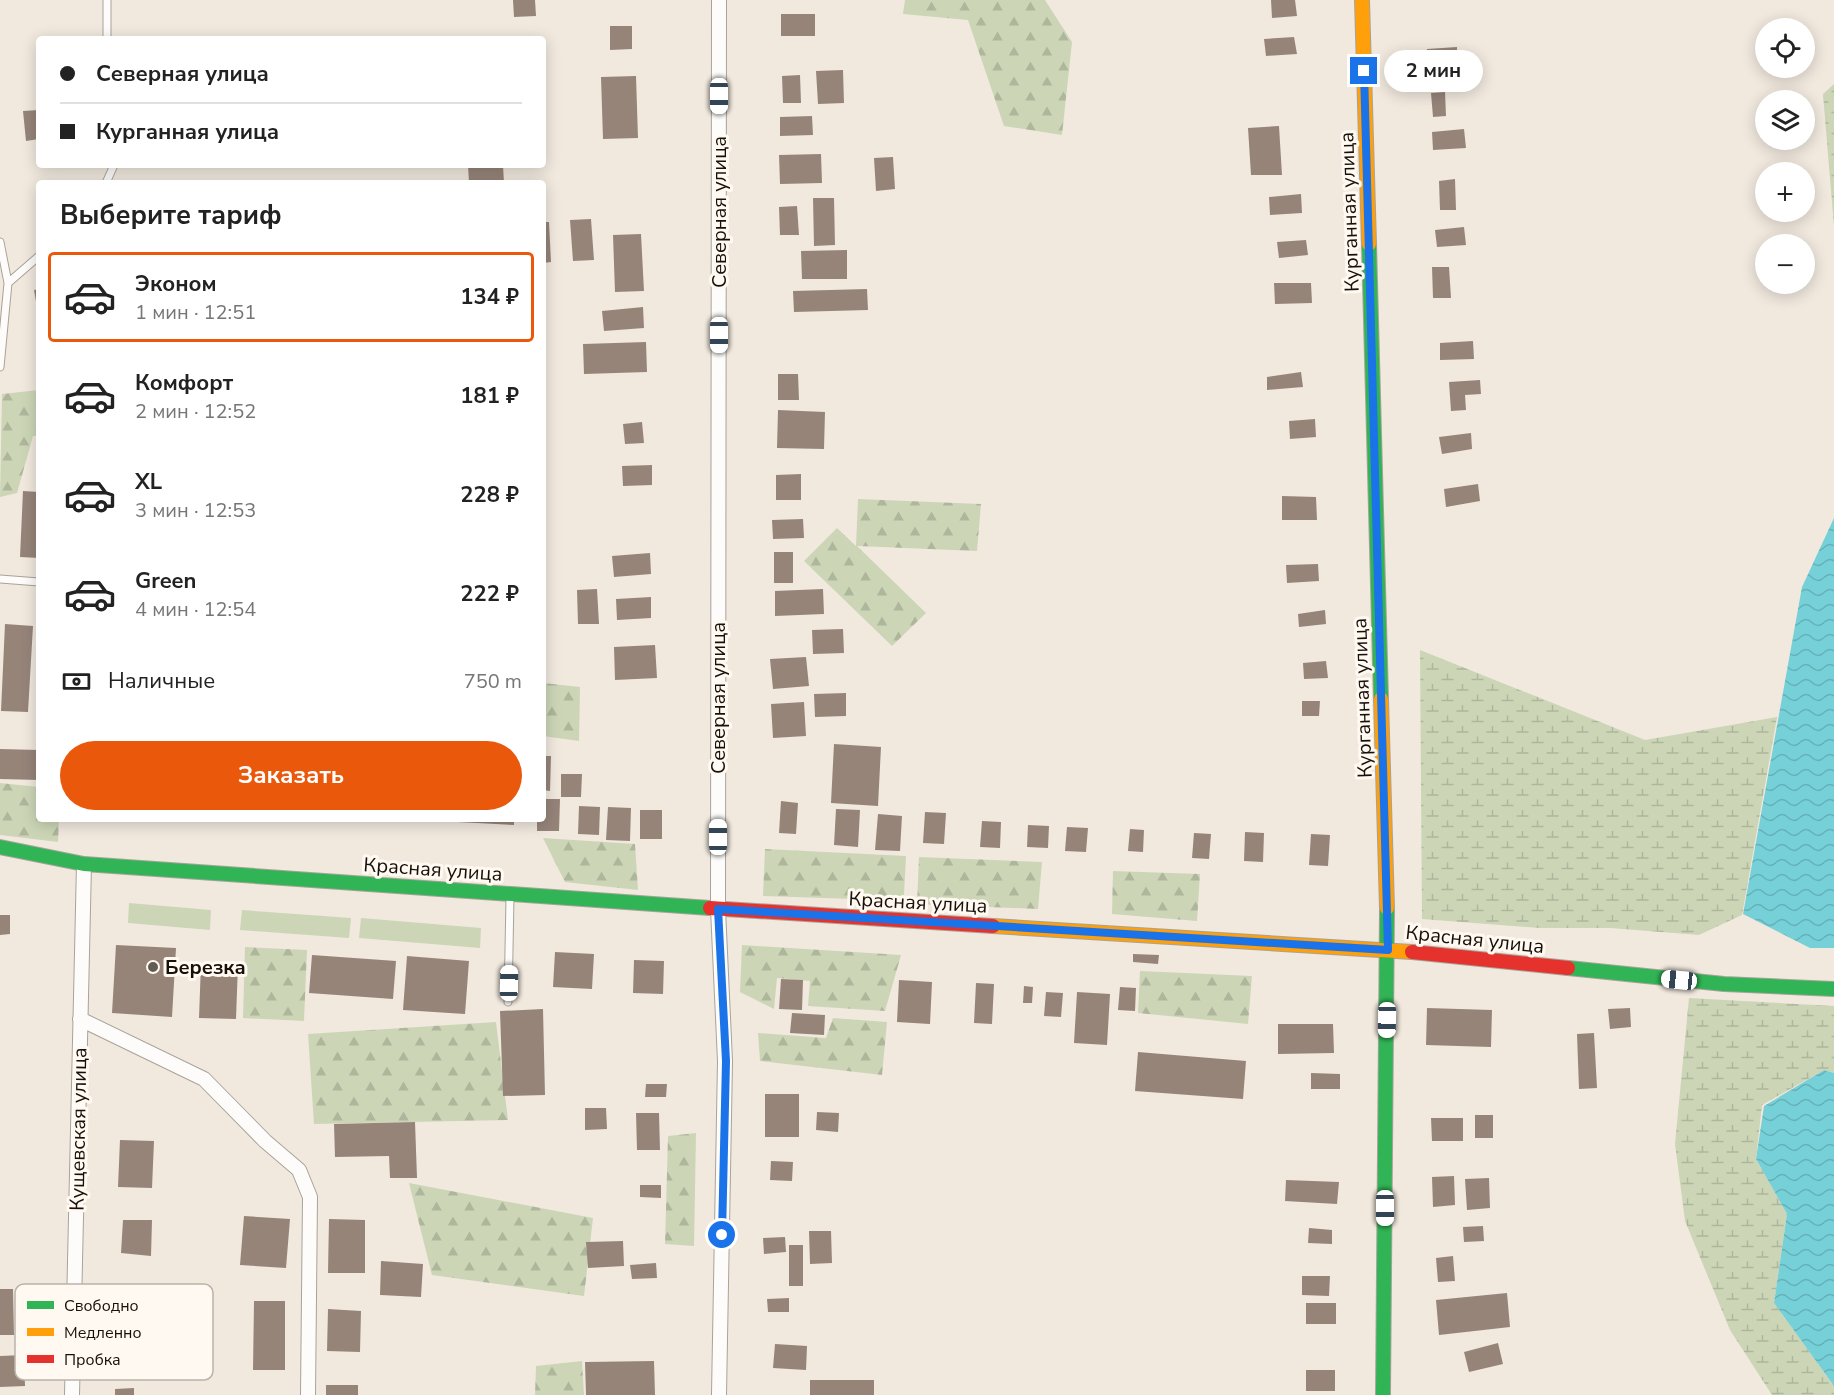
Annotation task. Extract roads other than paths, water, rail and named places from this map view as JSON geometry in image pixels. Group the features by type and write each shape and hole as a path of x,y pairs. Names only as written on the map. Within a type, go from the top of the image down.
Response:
{"street":[{"name":"Северная улица","path":"719,0 718,909 726,1061 719,1395"},
{"name":"Курганная улица","path":"1362,0 1388,950 1383,1395"},
{"name":"Красная улица","path":"0,847 84,864 718,909 1388,950 1724,984 1834,989"},
{"name":"Кущевская улица","path":"74,1284 84,864"},
{"path":"80,1019 204,1079 265,1141 299,1170 310,1197 308,1395"},
{"name":"Кущевская улица","path":"72,1380 72,1395"}],"lane":[{"path":"106,36 107,0"},
{"path":"0,242 8,283 0,367"},
{"path":"8,283 36,259"},
{"path":"0,579 36,582"},
{"path":"508,1002 510,894"}],"water":[{"path":"1834,518 1834,948 1810,948 1743,914 1802,587"},
{"path":"1824,1070 1834,1073 1834,1386 1774,1303 1787,1214 1756,1159 1764,1106"}],"place":[{"name":"Березка","path":"153,967"}]}
